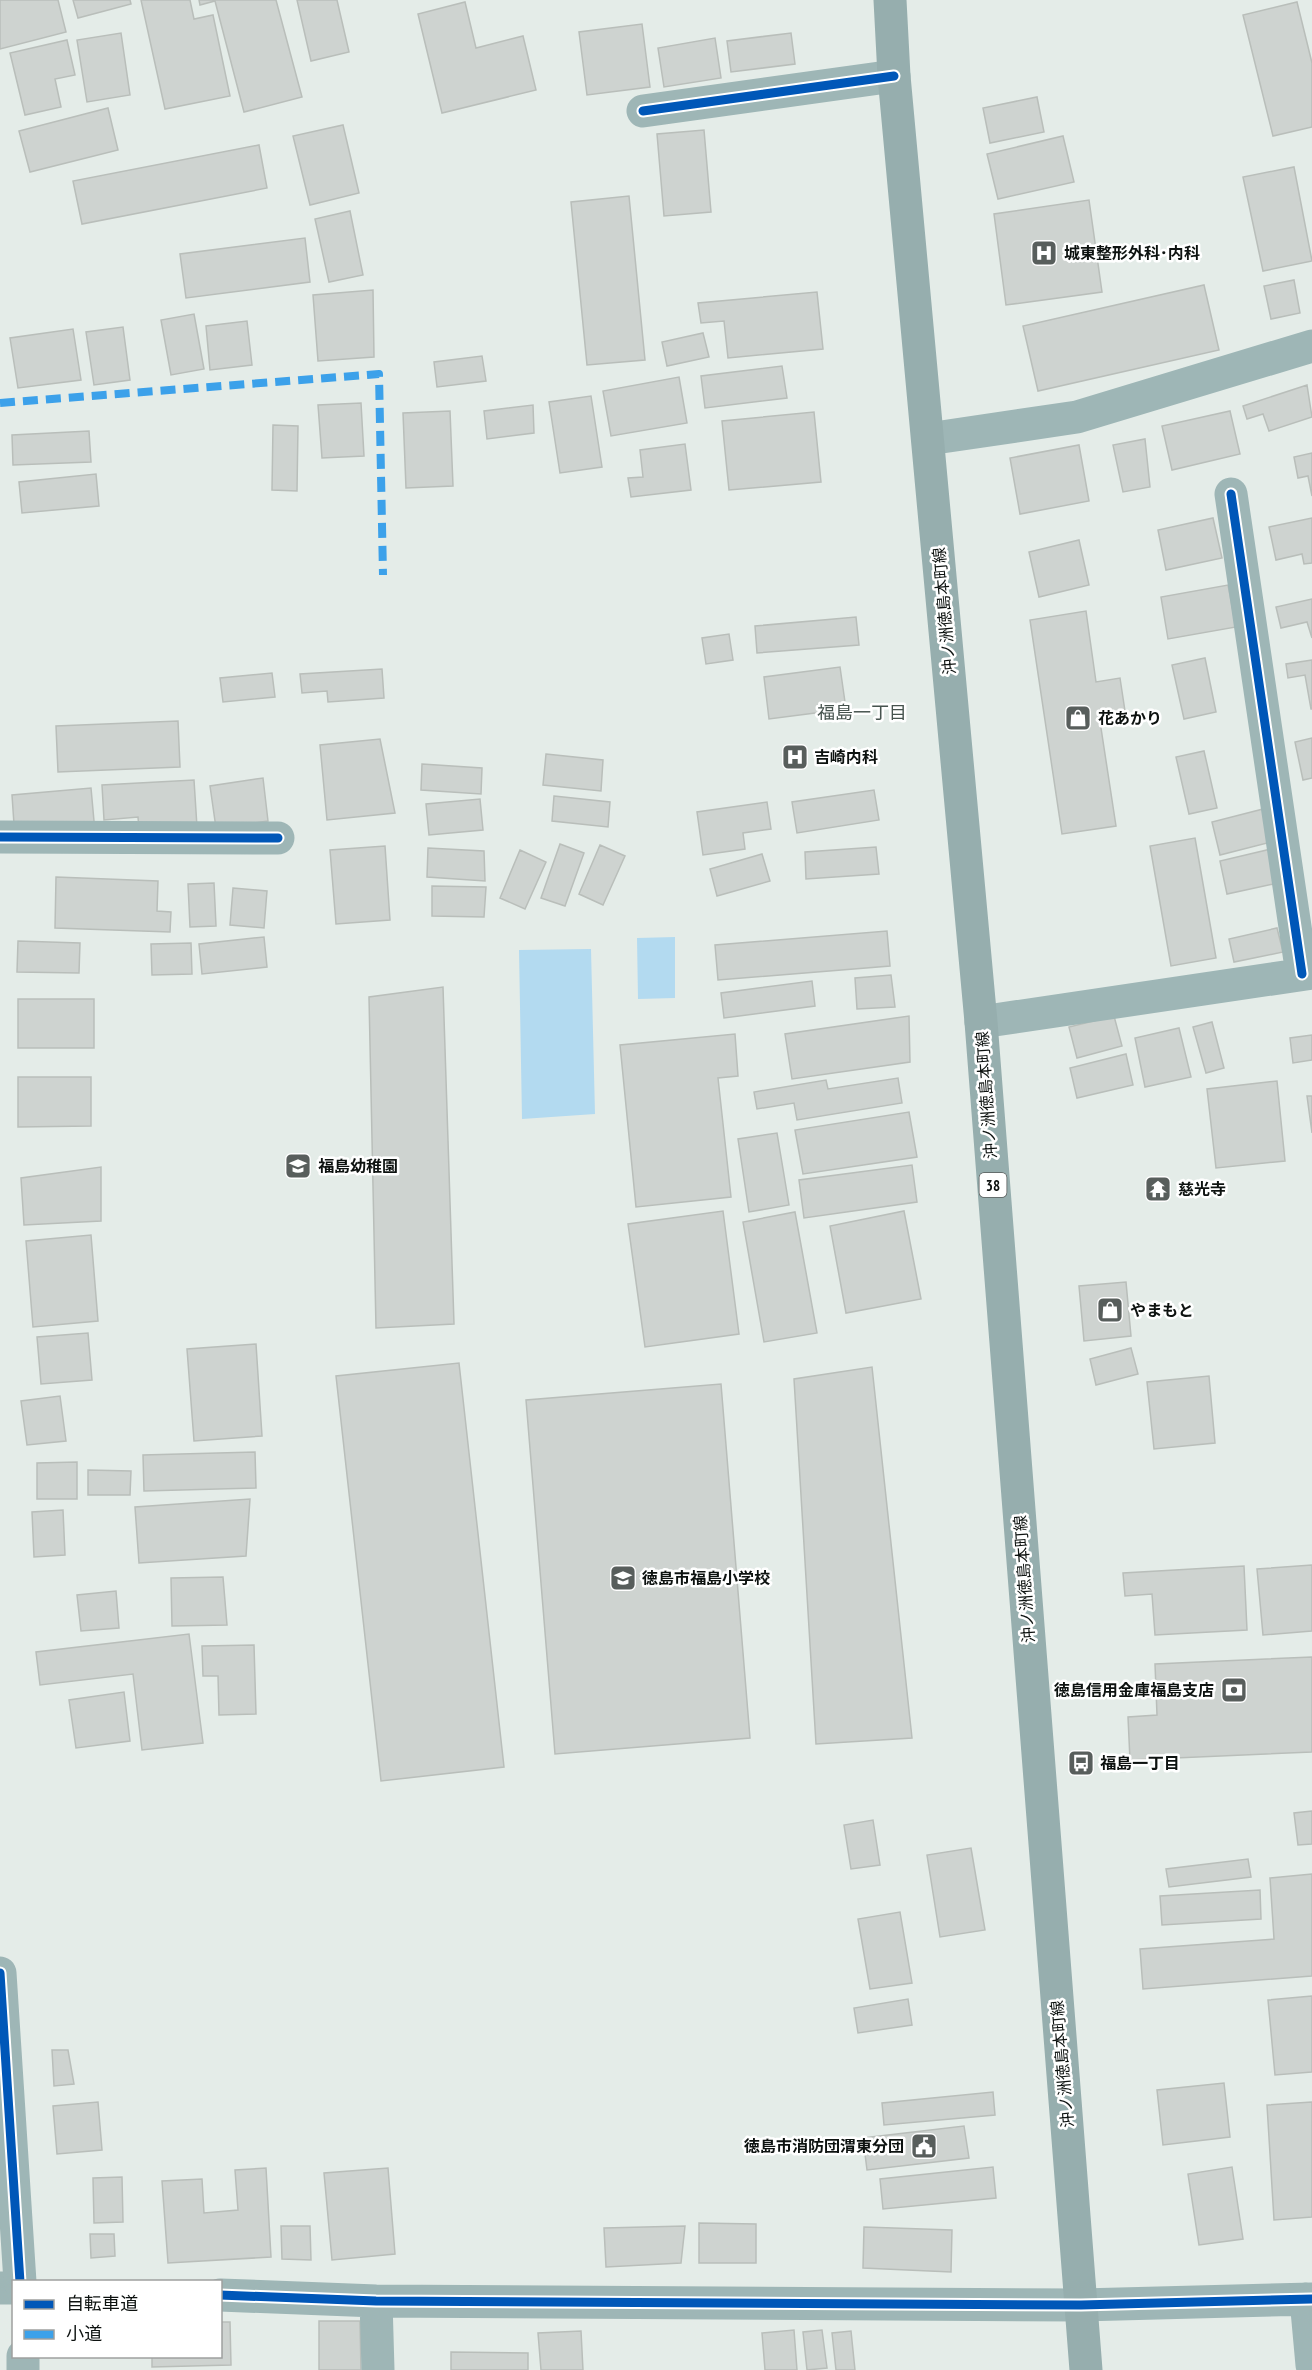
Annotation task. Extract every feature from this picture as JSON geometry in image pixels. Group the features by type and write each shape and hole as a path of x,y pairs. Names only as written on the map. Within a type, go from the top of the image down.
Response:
{"main road":[{"name":"沖ノ洲徳島本町線","path":"890,0 894,75 981,1022 1086,2370"}],"street":[{"path":"643,111 894,75"},
{"path":"928,440 1077,417 1312,346"},
{"path":"981,1022 1307,974 1231,494"},
{"path":"0,837 278,838"},
{"path":"0,1973 1,2028 20,2280"},
{"path":"222,2295 376,2301 1081,2305 1309,2299 1312,2365"},
{"path":"376,2301 378,2370"}],"water":[{"path":"675,937 675,998 638,999 637,938"},
{"path":"591,949 595,1114 522,1119 519,950"}],"building":[{"path":"0,0 58,0 66,32 0,49"},
{"path":"73,0 130,0 131,4 78,18"},
{"path":"141,0 190,0 194,19 213,15 230,96 165,109"},
{"path":"199,0 276,0 302,97 244,112 215,1 200,5"},
{"path":"297,0 337,0 349,52 311,61"},
{"path":"465,2 476,48 523,36 536,90 442,113 418,14"},
{"path":"1297,2 1312,63 1312,127 1273,136 1243,15"},
{"path":"642,24 650,87 587,95 579,32"},
{"path":"121,33 130,95 87,102 77,40"},
{"path":"791,33 795,64 731,72 727,41"},
{"path":"715,38 721,78 664,87 658,48"},
{"path":"67,40 75,75 55,79 61,107 25,115 10,53"},
{"path":"1037,97 1044,132 990,143 983,108"},
{"path":"108,108 118,150 30,172 19,131"},
{"path":"343,125 359,193 310,205 293,136"},
{"path":"704,130 711,212 664,216 657,134"},
{"path":"1063,136 1074,182 998,199 987,154"},
{"path":"259,145 267,188 82,224 73,181"},
{"path":"1294,167 1312,261 1263,271 1243,177"},
{"path":"629,196 645,360 587,365 571,202"},
{"path":"1089,200 1102,292 1006,305 994,214"},
{"path":"350,211 363,275 329,282 315,219"},
{"path":"305,238 310,282 186,298 180,254"},
{"path":"1294,280 1300,313 1271,319 1264,286"},
{"path":"1204,285 1219,350 1038,391 1023,326"},
{"path":"373,290 374,357 318,361 313,295"},
{"path":"817,292 823,349 728,358 724,321 701,323 698,303"},
{"path":"194,314 204,369 171,375 161,320"},
{"path":"247,321 252,365 210,370 206,326"},
{"path":"123,327 130,380 94,385 86,332"},
{"path":"73,329 81,380 18,388 10,338"},
{"path":"703,333 709,357 667,366 662,342"},
{"path":"482,356 486,381 437,387 434,362"},
{"path":"782,366 787,398 705,408 701,376"},
{"path":"679,377 687,423 611,436 603,391"},
{"path":"1307,385 1312,417 1269,431 1263,414 1247,419 1243,406"},
{"path":"591,396 602,467 560,473 549,402"},
{"path":"361,403 364,456 322,458 318,405"},
{"path":"533,405 534,433 487,439 484,411"},
{"path":"450,411 453,486 406,488 403,413"},
{"path":"1230,411 1240,454 1172,470 1162,426"},
{"path":"814,412 821,482 729,490 722,421"},
{"path":"273,425 298,426 297,491 272,490"},
{"path":"89,431 91,462 13,465 12,435"},
{"path":"1145,439 1150,487 1123,492 1113,445"},
{"path":"685,444 691,490 631,497 628,478 643,477 640,450"},
{"path":"1079,445 1089,501 1020,514 1010,458"},
{"path":"1312,453 1312,496 1308,476 1298,478 1294,457"},
{"path":"96,474 99,506 22,513 19,482"},
{"path":"1213,518 1222,558 1166,570 1158,530"},
{"path":"1312,518 1312,563 1304,564 1302,554 1276,560 1269,527"},
{"path":"1079,540 1089,585 1039,597 1029,552"},
{"path":"1228,585 1236,627 1168,639 1161,597"},
{"path":"1312,599 1312,638 1307,622 1281,628 1276,607"},
{"path":"1086,611 1096,682 1120,678 1125,711 1099,715 1116,826 1062,834 1030,620"},
{"path":"856,617 859,645 757,653 755,626"},
{"path":"729,634 733,660 706,664 702,638"},
{"path":"1205,658 1216,712 1184,719 1172,665"},
{"path":"1312,660 1311,709 1305,675 1288,678 1286,664"},
{"path":"840,667 846,709 769,719 764,677"},
{"path":"382,669 384,698 328,702 327,691 302,693 300,674"},
{"path":"272,673 275,697 223,702 220,678"},
{"path":"178,721 180,767 58,772 56,726"},
{"path":"1312,738 1312,778 1303,780 1295,742"},
{"path":"380,739 395,813 327,820 320,745"},
{"path":"1204,751 1217,808 1189,814 1176,757"},
{"path":"546,754 603,760 601,791 543,785"},
{"path":"422,764 482,768 481,794 421,790"},
{"path":"263,778 268,821 216,828 210,786"},
{"path":"194,780 197,827 139,830 138,817 104,820 102,785"},
{"path":"91,788 95,832 15,839 12,795"},
{"path":"874,790 879,820 797,833 792,802"},
{"path":"554,796 610,802 608,827 552,821"},
{"path":"480,799 483,830 429,835 426,804"},
{"path":"767,802 771,829 743,833 745,849 703,855 697,812"},
{"path":"1267,808 1275,841 1220,855 1212,822"},
{"path":"1195,838 1216,958 1171,966 1150,846"},
{"path":"560,844 584,853 565,906 541,898"},
{"path":"600,845 625,856 603,905 579,894"},
{"path":"385,846 390,920 336,924 330,850"},
{"path":"876,847 879,874 806,879 805,852"},
{"path":"428,848 484,851 485,881 427,877"},
{"path":"1271,849 1278,883 1227,894 1220,861"},
{"path":"520,850 546,862 525,909 500,898"},
{"path":"762,854 770,881 717,896 710,869"},
{"path":"56,877 158,881 157,911 171,912 170,932 55,928"},
{"path":"214,883 216,926 190,927 188,884"},
{"path":"432,886 486,887 484,917 432,916"},
{"path":"233,888 267,891 264,928 230,925"},
{"path":"1277,928 1283,952 1234,962 1229,939"},
{"path":"887,931 890,966 718,980 715,945"},
{"path":"264,937 267,967 202,974 199,944"},
{"path":"18,941 80,943 79,973 17,972"},
{"path":"191,943 192,974 152,975 151,944"},
{"path":"891,975 895,1007 857,1009 855,978"},
{"path":"812,981 815,1006 724,1018 721,993"},
{"path":"443,987 454,1324 376,1328 369,997"},
{"path":"18,999 94,999 94,1048 18,1048"},
{"path":"909,1016 910,1062 792,1079 785,1034"},
{"path":"1114,1016 1122,1046 1077,1058 1069,1027"},
{"path":"1212,1022 1224,1068 1206,1073 1193,1027"},
{"path":"1179,1028 1191,1077 1145,1087 1135,1038"},
{"path":"735,1034 738,1076 718,1078 731,1197 636,1207 620,1045"},
{"path":"1312,1035 1312,1060 1293,1063 1290,1038"},
{"path":"1126,1054 1133,1085 1077,1098 1070,1068"},
{"path":"18,1077 91,1077 91,1126 18,1127"},
{"path":"898,1078 902,1103 797,1120 794,1103 757,1109 754,1092 826,1080 828,1089"},
{"path":"1277,1081 1285,1161 1216,1168 1207,1089"},
{"path":"1307,1096 1312,1096 1312,1133"},
{"path":"909,1112 917,1157 803,1174 795,1130"},
{"path":"777,1133 789,1205 749,1212 738,1139"},
{"path":"912,1165 917,1202 804,1218 799,1180"},
{"path":"101,1167 101,1221 24,1225 21,1178"},
{"path":"723,1211 739,1334 645,1347 628,1224"},
{"path":"904,1211 921,1299 846,1313 830,1226"},
{"path":"795,1212 817,1333 764,1342 743,1222"},
{"path":"91,1235 98,1321 33,1327 26,1241"},
{"path":"1126,1282 1131,1336 1084,1341 1079,1286"},
{"path":"88,1333 92,1380 41,1384 37,1337"},
{"path":"256,1344 262,1436 194,1441 187,1349"},
{"path":"1131,1348 1138,1374 1096,1385 1090,1359"},
{"path":"459,1363 504,1767 381,1781 336,1376"},
{"path":"872,1367 912,1738 816,1744 794,1379"},
{"path":"1209,1376 1215,1443 1154,1449 1147,1382"},
{"path":"721,1384 750,1738 555,1754 526,1400"},
{"path":"60,1396 66,1441 27,1445 21,1401"},
{"path":"255,1452 256,1488 144,1491 143,1455"},
{"path":"77,1462 77,1499 37,1499 37,1463"},
{"path":"88,1470 131,1471 130,1495 88,1495"},
{"path":"250,1499 246,1556 139,1563 135,1507"},
{"path":"63,1510 65,1555 34,1557 32,1512"},
{"path":"1312,1565 1312,1631 1263,1635 1257,1569"},
{"path":"1244,1566 1247,1630 1155,1635 1152,1594 1125,1596 1123,1573"},
{"path":"223,1577 227,1625 172,1626 171,1578"},
{"path":"116,1591 119,1628 81,1631 77,1595"},
{"path":"189,1634 203,1743 142,1750 133,1674 40,1685 36,1652"},
{"path":"254,1645 256,1714 219,1715 218,1676 203,1676 202,1646"},
{"name":"徳島信用金庫福島支店","path":"1312,1657 1312,1752 1130,1760 1128,1717 1157,1715 1155,1664"},
{"path":"124,1692 130,1741 76,1748 69,1700"},
{"path":"1312,1811 1312,1844 1298,1845 1294,1813"},
{"path":"873,1820 880,1865 851,1869 844,1825"},
{"path":"971,1848 985,1930 940,1937 927,1855"},
{"path":"1248,1859 1251,1877 1169,1887 1166,1869"},
{"path":"1312,1874 1312,1976 1143,1989 1140,1949 1274,1939 1270,1878"},
{"path":"1260,1890 1261,1919 1162,1925 1160,1896"},
{"path":"900,1912 912,1983 870,1989 858,1919"},
{"path":"1312,1996 1312,2072 1275,2075 1268,2000"},
{"path":"908,1999 912,2025 858,2033 854,2008"},
{"path":"52,2050 68,2050 74,2084 54,2086"},
{"path":"1224,2083 1230,2137 1163,2145 1157,2090"},
{"path":"993,2092 995,2115 884,2125 882,2103"},
{"path":"98,2102 102,2150 57,2154 53,2106"},
{"path":"1312,2102 1312,2217 1274,2220 1267,2105"},
{"path":"964,2126 969,2158 867,2170 863,2138"},
{"path":"993,2167 996,2198 883,2209 880,2179"},
{"path":"1232,2167 1243,2239 1199,2245 1188,2174"},
{"path":"266,2168 271,2257 168,2263 162,2181 202,2179 204,2213 238,2210 235,2170"},
{"path":"388,2168 395,2254 332,2260 324,2173"},
{"path":"122,2177 123,2222 94,2223 93,2178"},
{"path":"699,2223 756,2224 756,2263 699,2263"},
{"path":"281,2226 310,2226 311,2260 282,2259"},
{"path":"685,2226 681,2263 606,2267 604,2228"},
{"path":"864,2227 952,2230 951,2272 863,2268"},
{"path":"90,2234 114,2234 115,2256 91,2258"},
{"path":"319,2321 360,2321 361,2370 319,2370"},
{"path":"222,2322 230,2322 231,2365 152,2367 152,2358 222,2358"},
{"path":"794,2330 797,2370 765,2370 762,2333"},
{"path":"822,2330 827,2368 807,2370 803,2332"},
{"path":"581,2331 583,2370 541,2370 538,2333"},
{"path":"851,2331 855,2370 836,2370 832,2333"},
{"path":"451,2352 528,2353 528,2370 451,2370"}],"marked path":[{"path":"0,403 379,374 383,575"}],"cycle path":[{"path":"643,111 894,76"},
{"path":"1231,494 1302,974"},
{"path":"0,837 278,838"},
{"path":"0,1973 20,2280"},
{"path":"222,2295 376,2301 1081,2305 1312,2299"}],"place":[{"name":"城東整形外科･内科","path":"1044,253"},
{"name":"花あかり","path":"1078,718"},
{"name":"吉崎内科","path":"795,757"},
{"name":"福島幼稚園","path":"298,1166"},
{"name":"慈光寺","path":"1158,1189"},
{"name":"やまもと","path":"1110,1310"},
{"name":"徳島市福島小学校","path":"623,1578"},
{"name":"徳島信用金庫福島支店","path":"1234,1690"},
{"name":"福島一丁目","path":"1081,1763"},
{"name":"徳島市消防団渭東分団","path":"924,2146"}],"district":[{"name":"福島一丁目","path":"862,712"}]}
